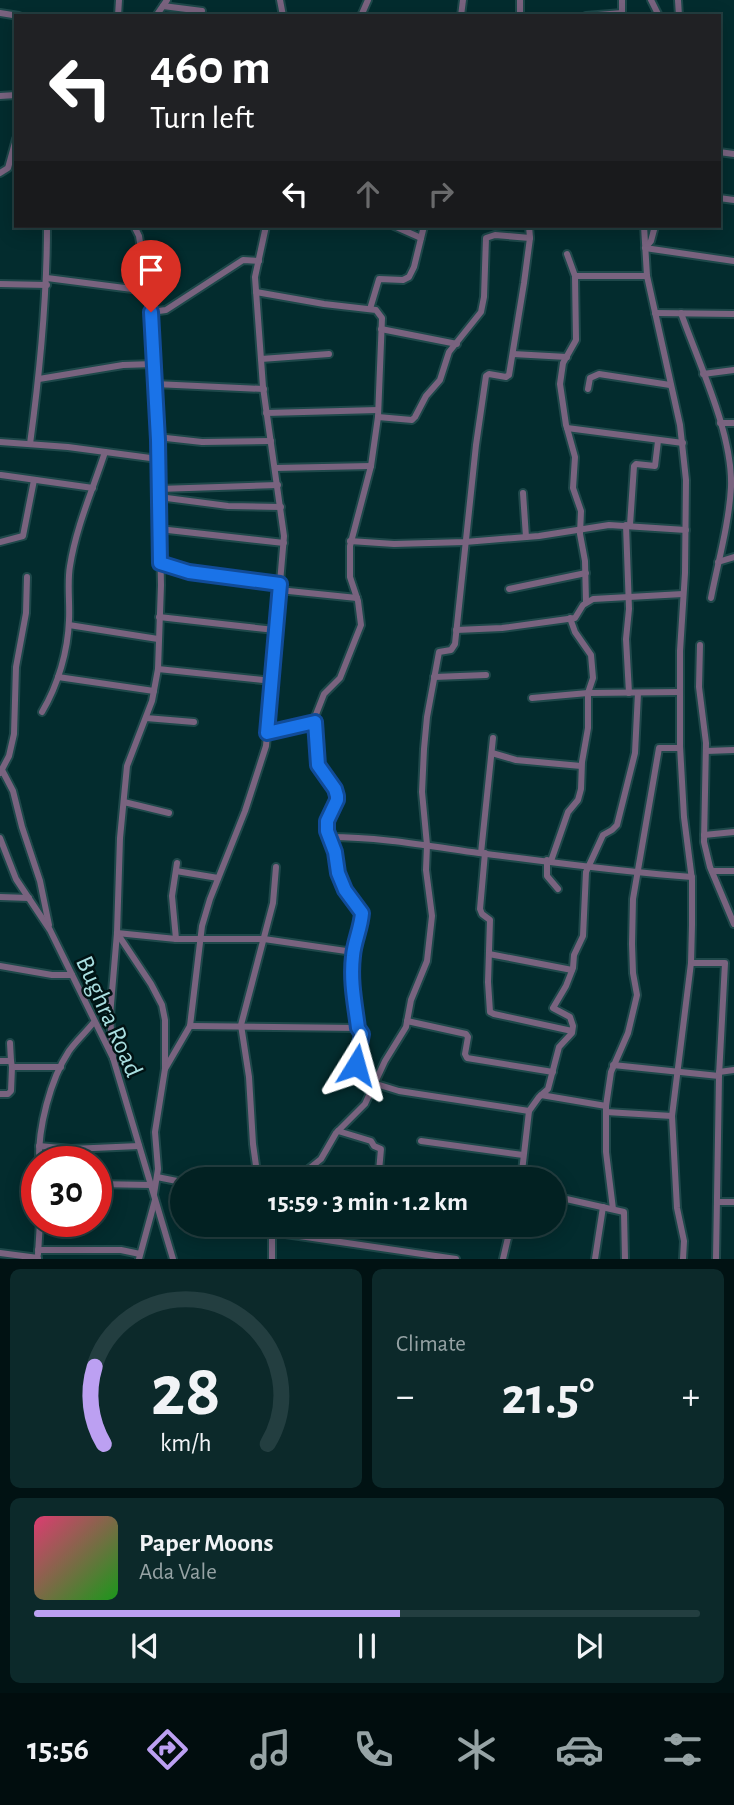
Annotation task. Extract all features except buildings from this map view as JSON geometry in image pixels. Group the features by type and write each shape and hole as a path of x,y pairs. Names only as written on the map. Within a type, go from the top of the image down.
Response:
{"street":[{"path":"165,3 202,11"},
{"path":"0,173 8,168 14,146"},
{"path":"30,444 39,379 47,282 47,228"},
{"path":"113,1058 110,1016 127,766 146,718 158,669 160,563 155,384 151,312 139,236 135,228"},
{"path":"165,1069 190,1026 202,926 263,759 267,733 284,543 266,413 255,277 266,228"},
{"path":"398,228 421,238"},
{"path":"370,309 379,279 400,281 409,277 424,228"},
{"path":"311,1167 321,1159 338,1131 365,1104 373,1083 407,1021 414,990 427,961 432,916 426,870 427,845 422,792 424,749 434,677 439,652 453,649 486,376 489,374 508,377 530,238 529,228"},
{"path":"644,228 647,276 680,425 686,480 680,748 684,817 692,877 691,963 672,1116 675,1193 684,1241 682,1259"},
{"path":"645,248 654,228"},
{"path":"266,413 378,413 412,420 426,396 437,385 445,359 478,318 483,305 486,238 495,234 530,238"},
{"path":"645,248 734,261"},
{"path":"567,254 575,276 576,340 562,367 560,390 575,457 573,488 581,511 586,603"},
{"path":"151,312 166,310 243,260 259,261"},
{"path":"575,276 647,276"},
{"path":"0,284 47,282 148,291"},
{"path":"256,292 376,310 380,314 378,413 371,466 365,496 350,541 349,570 362,625 340,678 324,694 318,705 315,722 318,765 337,796 327,821 329,837 345,890 362,913 361,929 353,953 351,979 358,1028 362,1034 356,1065 370,1093"},
{"path":"655,313 734,314"},
{"path":"681,313 720,423 732,466 731,487 711,598"},
{"path":"381,329 457,344"},
{"path":"261,359 329,354"},
{"path":"513,354 567,358"},
{"path":"39,379 123,365 153,364"},
{"path":"703,374 734,370"},
{"path":"588,389 590,377 599,374 670,385"},
{"path":"155,384 264,389"},
{"path":"720,423 734,423"},
{"path":"567,428 658,442 682,443"},
{"path":"157,437 202,442 271,441"},
{"path":"0,442 158,459"},
{"path":"629,693 626,639 628,525 634,466 655,466 658,442"},
{"path":"42,712 51,699 58,677 69,625 70,566 105,452"},
{"path":"275,468 371,466"},
{"path":"1,475 93,488"},
{"path":"0,542 23,536 34,480"},
{"path":"159,489 278,485"},
{"path":"523,493 526,537"},
{"path":"159,497 228,506 281,507"},
{"path":"350,541 394,544 465,542 526,537 609,525 686,530"},
{"path":"159,529 284,543"},
{"path":"718,562 734,557"},
{"path":"160,563 189,572 357,598"},
{"path":"509,589 586,573"},
{"path":"27,577 26,613 16,667 14,734 9,756 1,771 13,791 40,881 50,930"},
{"path":"456,630 502,628 575,618 586,603 593,599 683,594"},
{"path":"159,617 275,630"},
{"path":"558,889 547,876 568,812 578,800 582,783 588,728 588,693 593,678 591,655 575,632 570,618"},
{"path":"69,625 158,639"},
{"path":"700,645 699,687 706,751 704,835 712,871 734,924"},
{"path":"158,669 272,681"},
{"path":"434,677 486,675"},
{"path":"58,677 154,691"},
{"path":"532,698 588,693 680,692"},
{"path":"522,1167 529,1111 548,1090 559,1047 572,1031 570,1017 553,1009 566,986 574,955 583,936 586,903 584,890 589,868 599,841 617,825 635,753 638,693"},
{"path":"146,718 194,722"},
{"path":"267,733 315,722"},
{"path":"493,738 480,909 490,920 488,982 492,1013 572,1031"},
{"path":"612,1209 606,1152 606,1109 613,1065 628,1033 637,995 632,944 636,873 659,748 680,748"},
{"path":"706,751 734,750"},
{"path":"492,753 516,760 582,766"},
{"path":"124,802 169,813"},
{"path":"704,835 734,832"},
{"path":"329,837 363,837 589,868 692,877"},
{"name":"Bughra Road","path":"0,838 16,879 50,930 113,1058 173,1259"},
{"path":"176,939 173,896 177,863"},
{"path":"256,1167 249,1077 241,1025 273,903 275,867"},
{"path":"176,871 218,878"},
{"path":"712,871 734,871"},
{"path":"0,897 29,898"},
{"path":"117,933 176,939 264,939 353,953"},
{"path":"0,1253 38,1256 121,1250 139,1256 155,1197 158,1154 155,1132 165,1069 165,1020 162,1005 117,933"},
{"path":"489,954 572,970"},
{"path":"691,963 725,963 719,1074 716,1259"},
{"path":"0,966 52,975 72,975"},
{"path":"407,1021 466,1034 467,1058 553,1072"},
{"path":"39,1146 43,1118 61,1067 74,1045 94,1022"},
{"path":"190,1026 358,1028"},
{"path":"0,1094 8,1094 11,1091 10,1043"},
{"path":"0,1061 61,1067"},
{"path":"613,1065 678,1073 719,1074 734,1070"},
{"path":"373,1083 399,1091 529,1111"},
{"path":"541,1095 606,1109 672,1116"},
{"path":"338,1131 372,1141 374,1146 381,1149 379,1167"},
{"path":"421,1140 523,1155"},
{"path":"112,1148 139,1146"},
{"path":"157,1177 170,1180"},
{"path":"112,1184 151,1185"},
{"path":"566,1199 625,1213 625,1259"},
{"path":"717,1202 734,1202"},
{"path":"595,1259 603,1207"},
{"path":"38,1256 39,1237"},
{"path":"271,1237 272,1259"},
{"path":"325,1237 456,1259"},
{"path":"503,1259 508,1237"}],"route":[{"path":"151,312 158,440 160,563 206,575 280,584 267,733 315,722 318,765 337,796 327,821 327,831 345,890 362,913 361,929 353,953 351,979 358,1028 362,1034 356,1065"}]}
